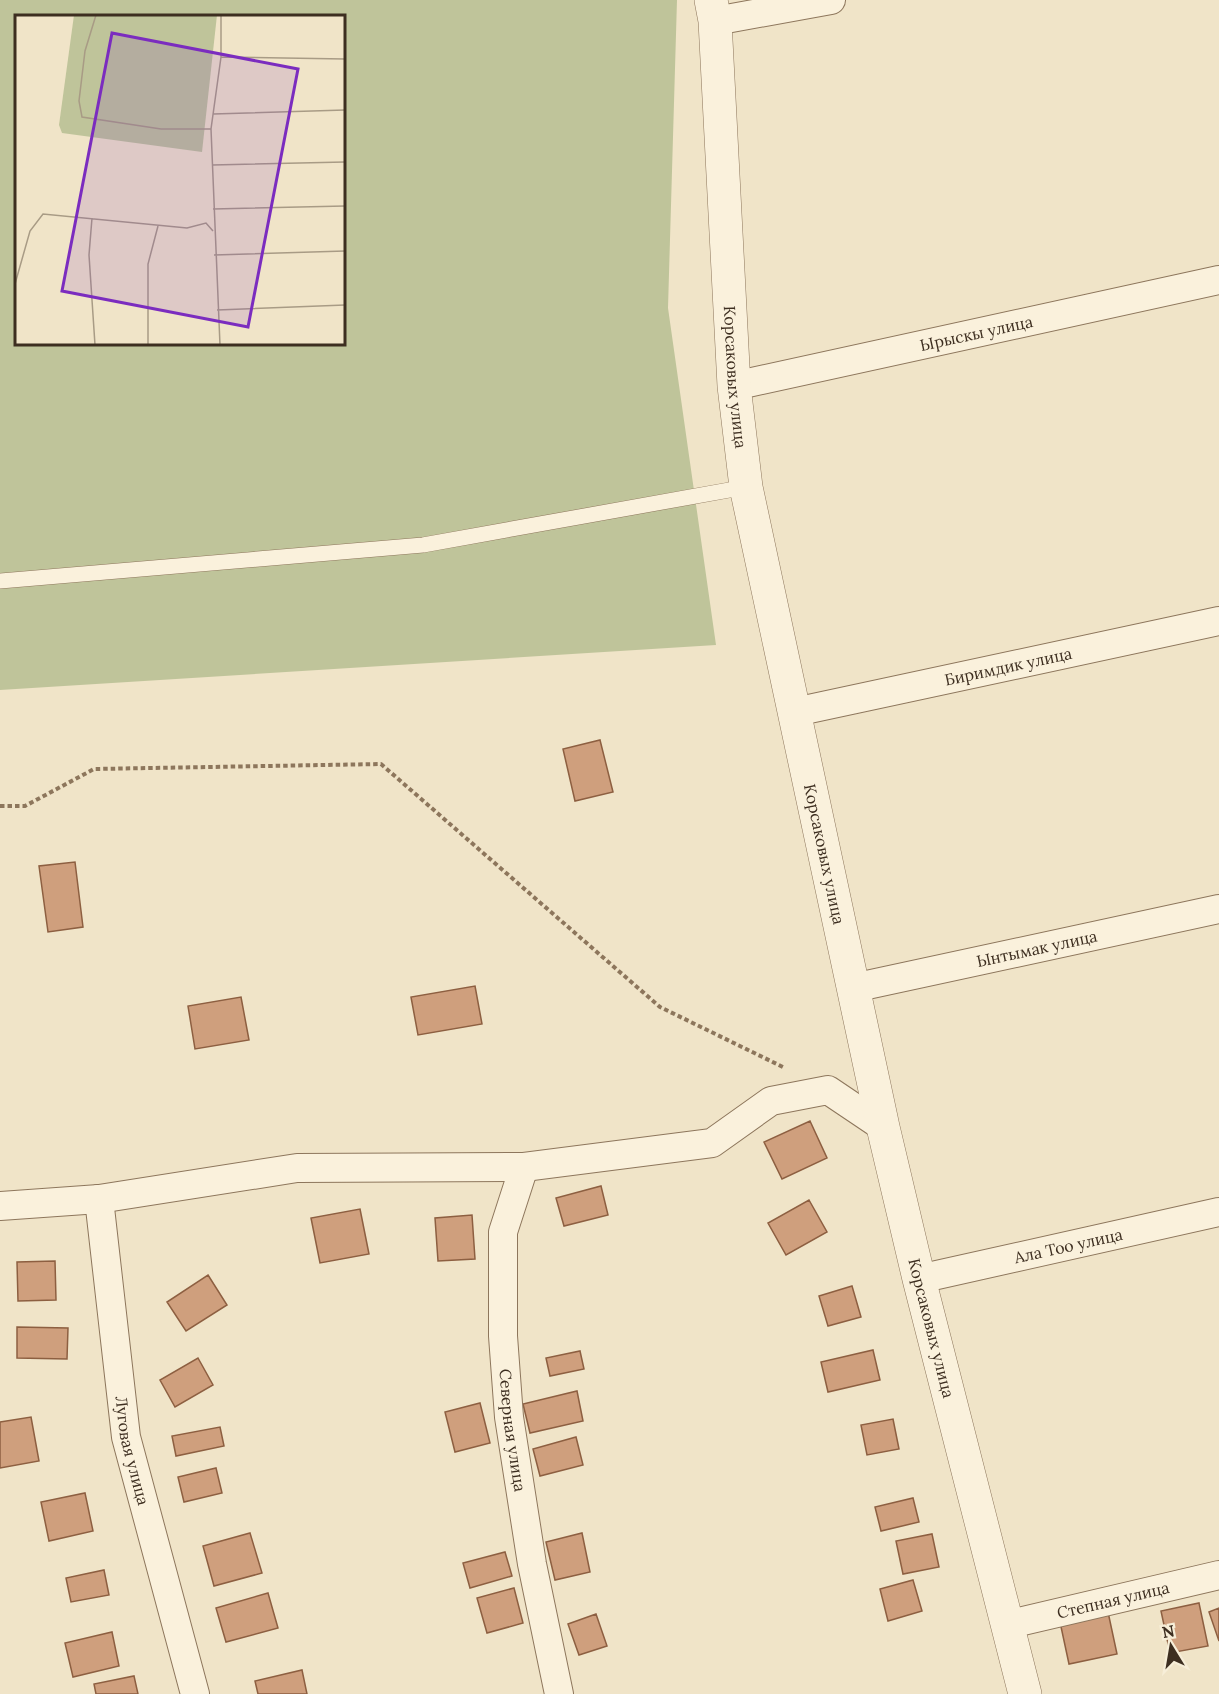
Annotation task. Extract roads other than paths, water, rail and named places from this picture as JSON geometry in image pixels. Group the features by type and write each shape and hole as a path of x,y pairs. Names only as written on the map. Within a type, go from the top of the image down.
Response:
{"street":[{"path":"713,10 831,0"},
{"name":"Корсаковых улица","path":"713,10 734,386 746,487 883,1127 919,1279 1025,1694"},
{"name":"Ырыскы улица","path":"734,386 1219,280"},
{"name":"Биримдик улица","path":"795,712 1219,621"},
{"name":"Ынтымак улица","path":"853,988 1219,909"},
{"path":"0,1206 99,1199 297,1168 524,1167 712,1143 771,1101 828,1090 883,1127"},
{"name":"Северная улица","path":"524,1167 503,1233 503,1336 508,1417 528,1541 560,1694"},
{"name":"Луговая улица","path":"99,1199 126,1437 195,1694"},
{"name":"Ала Тоо улица","path":"919,1279 1219,1212"},
{"name":"Степная улица","path":"1006,1625 1219,1575"}],"lane":[{"path":"0,581 423,545 746,487"}]}
